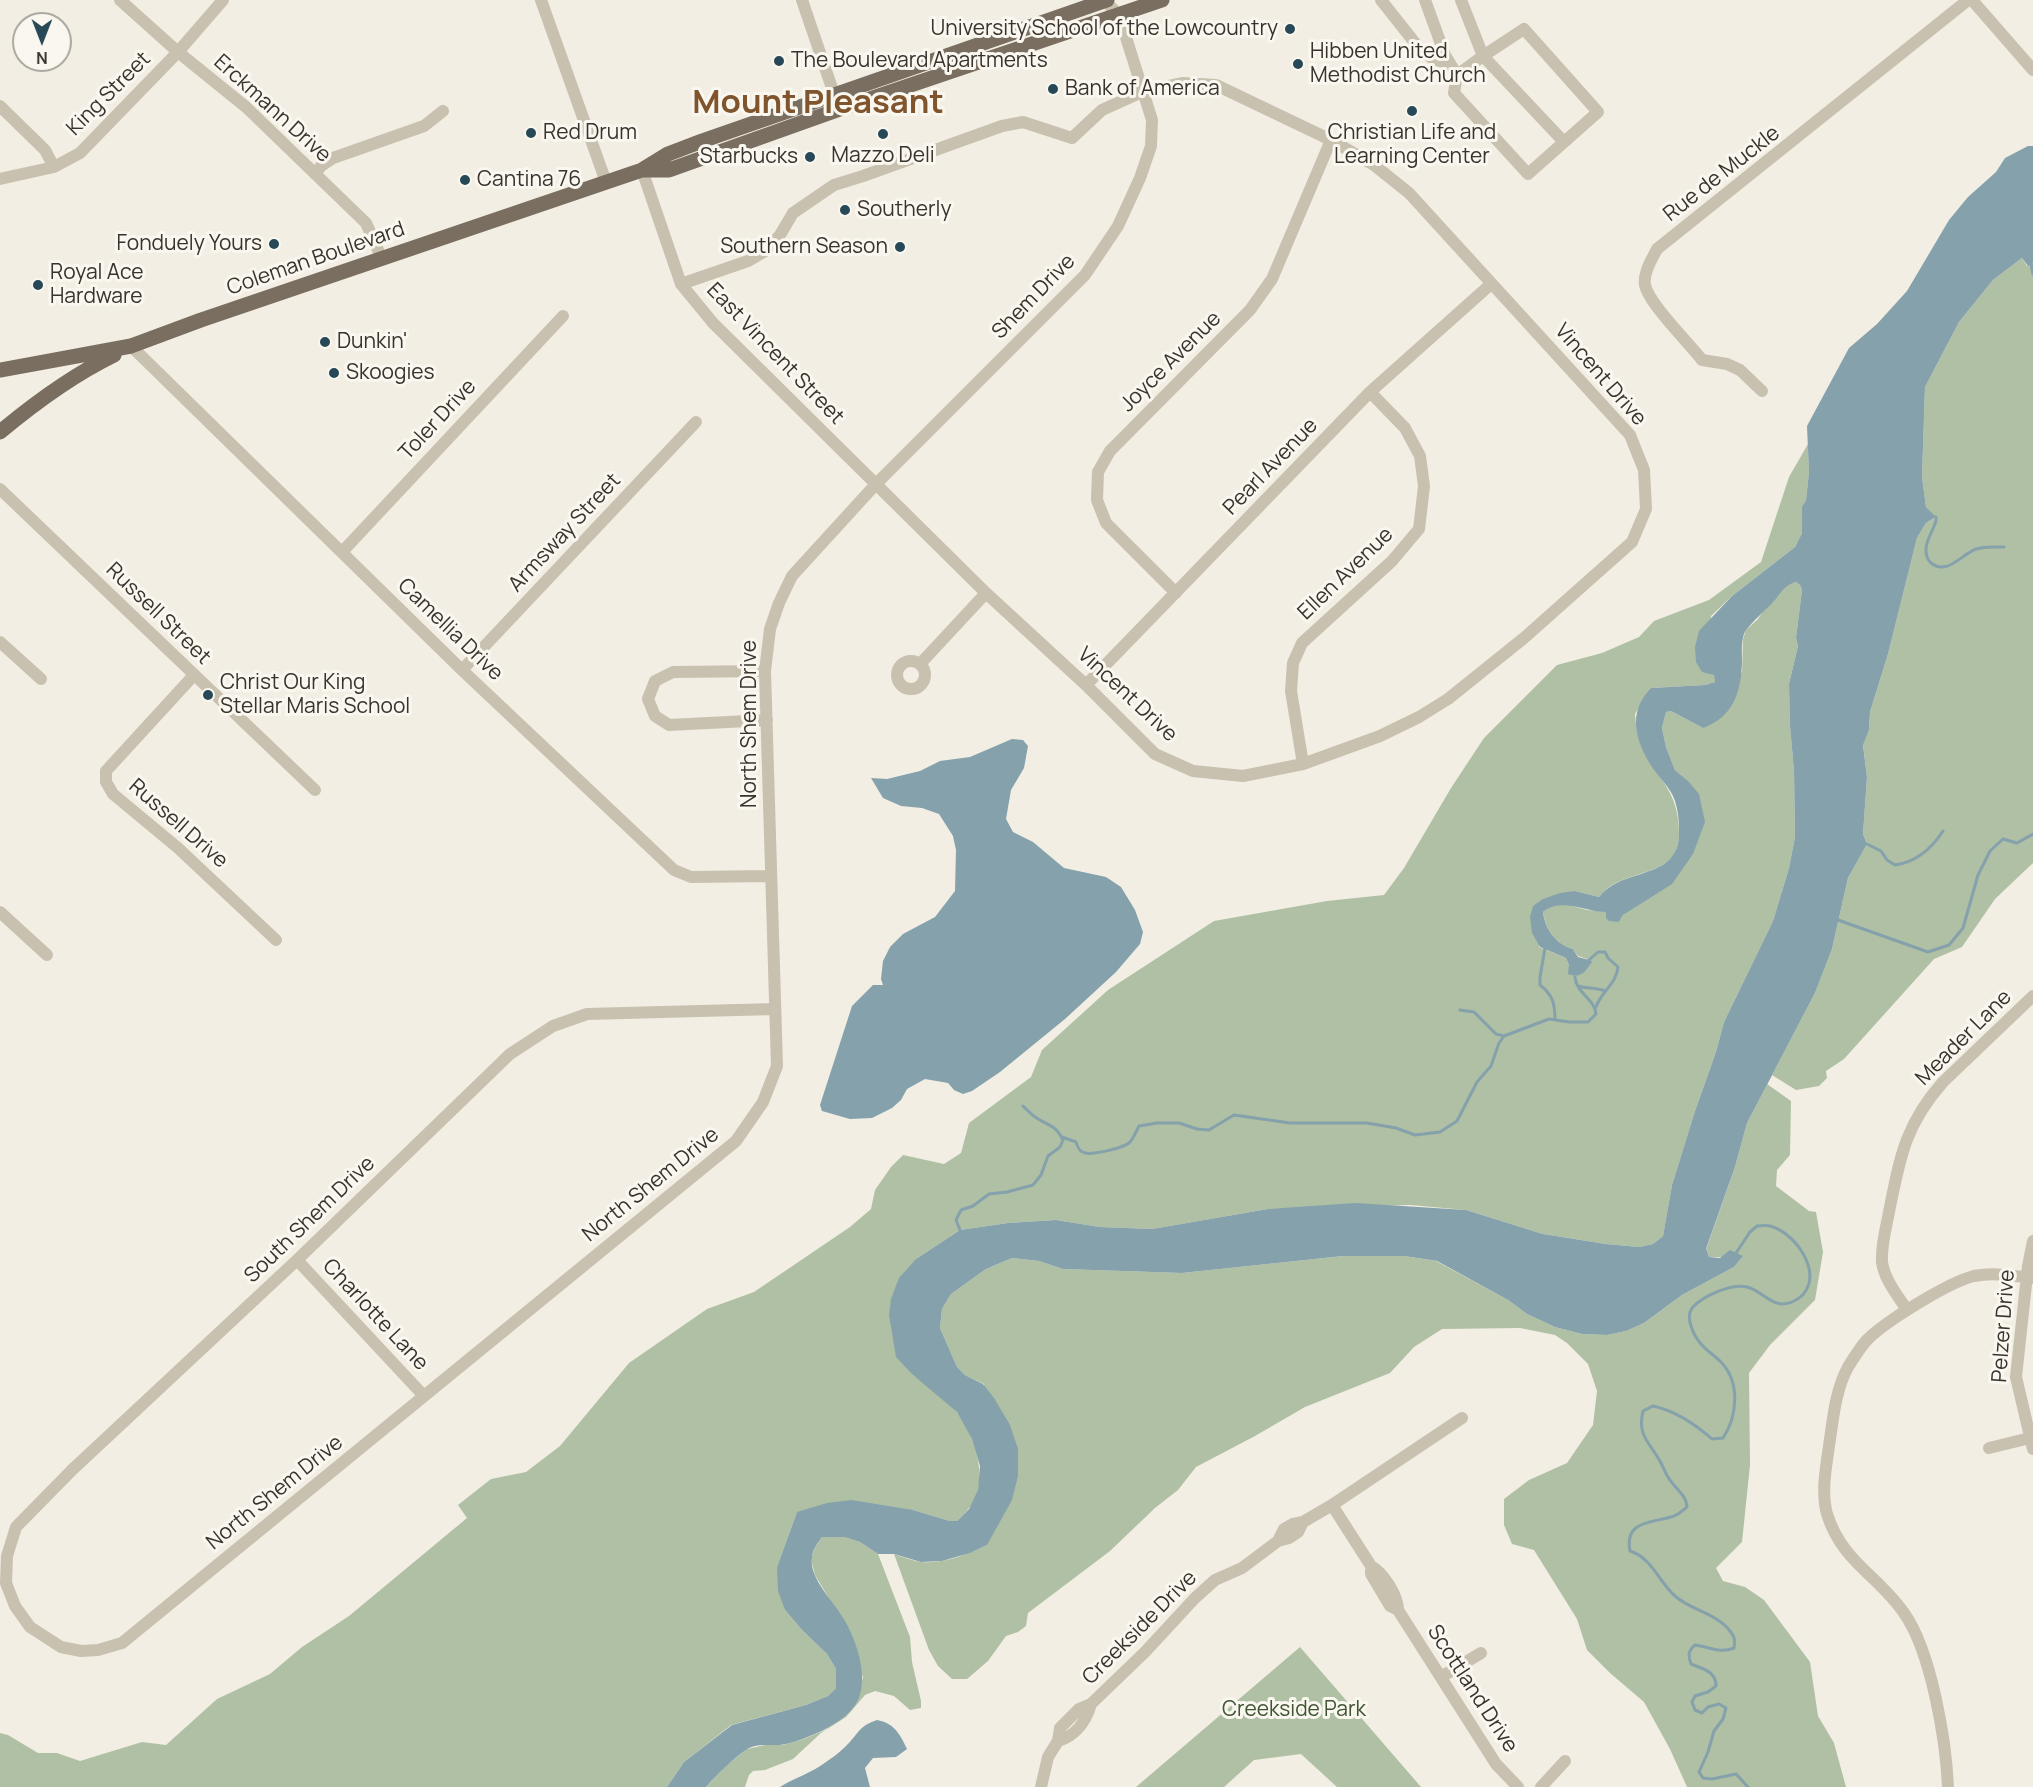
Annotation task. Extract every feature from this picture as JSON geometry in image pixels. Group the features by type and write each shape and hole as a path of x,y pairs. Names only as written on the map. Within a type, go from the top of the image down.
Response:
{"main road":[{"name":"Coleman Boulevard","path":"0,370 131,346 642,170 668,154 1105,0"},
{"path":"987,59 1017,43 1083,18 1105,0"},
{"path":"1119,15 1139,0"},
{"name":"Coleman Boulevard","path":"642,170 669,170 1162,0"},
{"path":"0,432 48,394 87,368 131,346"}],"street":[{"name":"Erckmann Drive","path":"120,0 178,52 246,107 366,223 382,259"},
{"name":"King Street","path":"0,179 54,167 80,153 178,52 223,0"},
{"path":"541,0 606,182"},
{"path":"802,0 834,94"},
{"name":"Shem Drive","path":"876,484 1085,275 1118,226 1140,178 1151,146 1152,120 1119,15 1105,0"},
{"path":"1381,0 1419,48 1433,59 1450,64"},
{"path":"1425,0 1450,64 1457,75 1454,93 1527,174 1598,112 1524,29 1457,75"},
{"path":"1461,0 1483,56 1564,142"},
{"path":"1970,0 2033,70"},
{"name":"Rue de Muckle","path":"1762,391 1740,370 1727,364 1702,360 1655,303 1645,284 1648,265 1657,249 1970,0"},
{"name":"Vincent Drive","path":"681,284 748,261 765,251 780,235 793,213 834,185 1002,126 1023,122 1072,138 1102,110 1144,91 1182,83 1216,85 1330,140 1374,165 1409,192 1630,435 1644,470 1646,509 1632,542 1524,638 1448,699 1419,717 1380,736 1303,764 1243,776 1193,771 1155,754 1086,685 986,593 876,484"},
{"path":"0,106 45,150 54,167"},
{"path":"315,174 321,166 333,158 424,126 443,111"},
{"name":"Joyce Avenue","path":"1176,593 1106,523 1097,500 1098,472 1110,451 1250,310 1272,279 1330,140"},
{"name":"East Vincent Street","path":"642,170 681,284 712,323 876,484"},
{"name":"Pearl Avenue","path":"1086,685 1370,392 1491,284"},
{"name":"Toler Drive","path":"342,552 563,316"},
{"name":"Camellia Drive","path":"131,346 462,670 674,870 691,877 771,876"},
{"name":"Ellen Avenue","path":"1303,764 1291,691 1293,663 1302,643 1392,561 1419,529 1424,486 1420,456 1405,428 1370,392"},
{"name":"Armsway Street","path":"462,670 696,422"},
{"name":"North Shem Drive","path":"30,1627 61,1647 81,1651 98,1650 122,1643 736,1141 763,1102 777,1066 765,671 770,629 792,576 876,484"},
{"name":"Russell Street","path":"0,489 315,790"},
{"path":"920,664 986,593"},
{"path":"0,642 41,680"},
{"path":"765,671 673,672 655,681 648,699 655,716 669,725 767,720"},
{"name":"Russell Drive","path":"194,675 106,771 106,782 113,794 178,848 276,940"},
{"path":"0,912 47,955"},
{"name":"Meader Lane","path":"1907,1310 1885,1274 1882,1262 1900,1159 1908,1135 1932,1095 1943,1082 2033,996"},
{"name":"South Shem Drive","path":"30,1627 15,1606 6,1583 7,1556 16,1527 72,1470 297,1260 510,1054 553,1026 587,1014 775,1009"},
{"name":"Pelzer Drive","path":"2031,1443 2016,1377 2033,1241"},
{"name":"Charlotte Lane","path":"297,1260 424,1396"},
{"path":"1948,1787 1946,1759 1929,1669 1914,1629 1892,1597 1847,1553 1834,1533 1826,1511 1825,1482 1833,1415 1848,1367 1867,1341 1907,1310 1947,1287 1973,1276 1998,1274 2030,1278"},
{"name":"Creekside Drive","path":"1041,1787 1048,1757 1058,1741 1060,1728 1078,1709 1091,1704 1215,1580 1242,1568 1278,1540 1289,1538 1298,1532 1303,1522 1462,1418"},
{"path":"1989,1448 2031,1443"},
{"name":"Scottland Drive","path":"1332,1505 1371,1566 1371,1574 1390,1606 1398,1610 1496,1764 1518,1787"},
{"path":"1441,1677 1481,1653"},
{"path":"1541,1787 1565,1761"}],"green space":[{"path":"2022,258 2027,266 2033,263 2033,863 1995,899 1962,947 1934,959 1844,1059 1826,1071 1827,1078 1819,1086 1796,1090 1772,1075 1815,993 1832,949 1848,878 1867,844 1863,834 1867,777 1863,744 1869,730 1870,712 1888,654 1917,538 1926,523 1935,518 1926,507 1922,477 1925,387 1959,322 1993,280"},
{"path":"1808,444 1809,472 1806,500 1802,508 1802,533 1795,547 1732,596 1711,616 1715,682 1705,685 1651,688 1635,714 1640,741 1675,805 1679,833 1675,853 1654,869 1615,883 1599,897 1575,891 1543,899 1539,947 1566,958 1569,965 1586,969 1593,961 1578,956 1573,949 1556,940 1546,925 1543,912 1551,906 1565,904 1607,912 1619,922 1623,915 1642,902 1693,854 1687,780 1675,770 1666,747 1662,728 1666,712 1671,711 1703,728 1742,672 1743,639 1746,630 1788,584 1796,582 1800,585 1802,590 1796,638 1798,646 1789,684 1795,837 1789,868 1773,921 1724,1022 1672,1185 1663,1236 1653,1244 1639,1247 1606,1244 1543,1234 1466,1210 1410,1205 1268,1209 1152,1229 1100,1227 1056,1220 1008,1223 960,1230 916,1259 913,1375 951,1406 967,1428 978,1460 977,1495 967,1511 957,1521 913,1510 797,1512 777,1567 785,1610 827,1654 836,1669 836,1688 828,1696 806,1705 731,1725 684,1762 667,1787 0,1787 0,1733 8,1735 38,1753 57,1753 80,1761 142,1742 166,1745 217,1699 270,1674 302,1647 349,1616 467,1518 458,1505 491,1479 526,1472 560,1446 629,1363 707,1309 754,1292 850,1227 871,1209 875,1190 891,1167 903,1155 944,1164 961,1153 969,1123 1031,1077 1042,1050 1108,990 1214,921 1327,901 1384,895 1404,868 1451,788 1484,738 1557,665 1602,653 1639,637 1654,621 1709,600 1761,562 1789,477"},
{"path":"1767,1084 1791,1101 1790,1155 1777,1170 1776,1186 1809,1211 1816,1212 1823,1252 1815,1300 1770,1345 1749,1373 1750,1465 1742,1542 1716,1568 1723,1581 1745,1587 1764,1600 1810,1662 1818,1716 1834,1743 1846,1787 1687,1787 1670,1749 1644,1702 1587,1650 1577,1619 1534,1550 1512,1544 1504,1525 1504,1499 1529,1480 1567,1463 1593,1425 1597,1391 1588,1364 1567,1343 1555,1335 1520,1328 1442,1329 1414,1347 1390,1373 1305,1407 1196,1467 1178,1490 1155,1508 1110,1551 1028,1613 1026,1626 1006,1636 988,1661 967,1679 952,1679 938,1666 929,1650 894,1554 908,1559 930,1562 964,1555 987,1545 984,1384 965,1375 957,1367 940,1328 942,1309 951,1294 986,1269 1012,1258 1039,1261 1063,1269 1182,1273 1343,1256 1404,1256 1436,1261 1508,1300 1527,1314 1555,1327 1582,1334 1607,1335 1626,1331 1644,1323 1682,1295 1734,1267 1742,1257 1709,1257 1706,1250 1735,1167 1747,1123"},
{"path":"822,1537 844,1537 860,1542 878,1554 910,1637 912,1662 921,1708 910,1710 894,1696 875,1691 865,1695 846,1717 821,1733 793,1759 765,1770 753,1771 745,1787 706,1787 727,1765 747,1749 765,1745 783,1745 804,1739 825,1730 854,1707 863,1677 827,1595 815,1575 811,1559"},
{"name":"Creekside Park","path":"1300,1647 1421,1787 1337,1787 1301,1754 1254,1760 1224,1787 1136,1787"}],"water":[{"path":"2028,146 2033,146 2033,263 2028,266 2022,258 1993,280 1959,322 1925,387 1922,477 1926,507 1936,517 1926,523 1917,538 1888,654 1870,712 1869,730 1863,745 1867,777 1863,834 1867,844 1848,878 1832,949 1815,993 1747,1123 1735,1167 1706,1249 1709,1257 1720,1258 1730,1250 1743,1256 1734,1267 1682,1295 1644,1323 1626,1331 1607,1335 1582,1334 1555,1327 1527,1314 1508,1300 1437,1261 1404,1256 1343,1256 1182,1273 1063,1269 1039,1261 1012,1258 986,1269 951,1294 942,1309 940,1328 957,1367 965,1375 983,1384 994,1398 1010,1425 1018,1449 1018,1476 1012,1500 987,1545 970,1553 942,1561 921,1562 894,1554 878,1554 860,1542 844,1537 822,1537 813,1551 812,1565 818,1582 845,1621 858,1652 862,1687 854,1707 840,1720 804,1739 786,1744 760,1745 750,1748 740,1754 706,1787 667,1787 684,1762 732,1725 806,1705 828,1696 836,1688 836,1669 827,1654 785,1610 778,1591 777,1567 797,1512 827,1503 851,1500 913,1510 957,1521 969,1509 978,1490 980,1466 972,1439 957,1412 913,1375 896,1357 889,1315 891,1299 899,1278 916,1259 960,1230 1008,1223 1056,1220 1100,1227 1152,1229 1268,1209 1355,1203 1466,1210 1543,1234 1606,1244 1639,1247 1653,1244 1663,1236 1672,1185 1724,1022 1773,921 1789,868 1795,837 1789,684 1798,646 1796,638 1802,590 1800,585 1796,582 1786,587 1746,630 1742,640 1740,684 1733,702 1722,717 1703,728 1671,711 1666,712 1662,728 1666,747 1675,770 1699,794 1705,822 1693,854 1672,884 1623,915 1619,922 1609,921 1606,918 1606,912 1573,906 1558,906 1543,912 1546,924 1556,940 1573,949 1578,957 1593,961 1580,975 1568,974 1569,965 1566,958 1540,947 1532,933 1530,917 1533,906 1543,899 1560,893 1575,891 1599,897 1617,883 1667,862 1675,852 1679,836 1676,804 1671,792 1646,757 1638,737 1636,717 1643,697 1651,688 1705,685 1715,682 1714,675 1702,672 1696,662 1695,647 1699,631 1732,596 1795,547 1802,533 1802,507 1806,500 1809,472 1807,426 1849,348 1877,324 1907,291 1949,220 1968,197 1996,172 2005,158"},
{"path":"1012,739 1023,740 1028,746 1024,768 1011,790 1006,819 1013,832 1033,842 1064,868 1106,877 1121,887 1135,910 1143,932 1140,944 1116,972 1065,1019 1000,1072 972,1091 963,1094 954,1090 948,1083 925,1079 907,1089 901,1100 892,1108 872,1118 850,1119 822,1111 820,1105 852,1006 873,985 883,985 881,979 883,961 890,947 903,934 935,917 955,891 956,850 953,836 939,814 922,808 901,806 883,798 871,778 887,779 920,771 940,761 970,757"},
{"path":"877,1720 883,1721 896,1730 907,1749 896,1757 873,1758 865,1768 870,1787 780,1787 821,1766 843,1749 862,1728"}],"waterway":[{"path":"2031,264 2033,274"},
{"path":"1936,517 1927,541 1926,551 1929,561 1937,566 1949,566 1976,549 2004,547"},
{"path":"1867,844 1881,851 1887,860 1895,865 1910,861 1923,853 1943,831"},
{"path":"1838,920 1928,952 1949,945 1963,928 1978,875 1990,851 2003,839 2017,843 2033,834"},
{"path":"1545,948 1540,985 1548,992 1552,1000 1555,1020"},
{"path":"1589,960 1598,952 1605,952 1618,967 1615,978 1596,1007"},
{"path":"1062,1137 1076,1142 1083,1152 1094,1153 1126,1145 1133,1138 1139,1126 1179,1123 1209,1130 1234,1115 1290,1123 1367,1123 1396,1128 1415,1135 1440,1132 1457,1121 1477,1082 1491,1066 1499,1043 1504,1036 1549,1019 1588,1022 1596,1014 1592,1004 1576,983 1575,977"},
{"path":"1578,986 1605,991"},
{"path":"1460,1010 1474,1012 1496,1034 1504,1036"},
{"path":"960,1230 956,1220 961,1210 973,1206 989,1194 1033,1185 1041,1175 1048,1156 1060,1147 1063,1140 1057,1131 1023,1106"},
{"path":"1736,1253 1750,1232 1757,1226 1770,1226 1781,1231 1800,1249 1810,1273 1809,1284 1803,1294 1786,1304 1774,1302 1753,1289 1741,1286 1718,1291 1690,1311 1691,1326 1696,1336 1703,1347 1721,1362 1732,1380 1734,1410 1723,1438 1712,1439 1692,1423 1670,1411 1653,1406 1643,1411 1643,1433 1669,1478 1683,1496 1687,1507 1673,1516 1641,1525 1631,1534 1629,1541 1630,1551 1644,1559 1675,1596 1718,1620 1733,1635 1734,1648 1729,1650 1695,1645 1691,1649 1689,1656 1691,1664 1711,1674 1716,1686 1708,1692 1695,1696 1692,1702 1695,1710 1702,1713 1708,1707 1719,1704 1726,1708 1723,1719 1714,1731 1699,1772 1703,1778 1712,1779 1736,1774 1748,1787"}],"place":[{"name":"University School of the Lowcountry","path":"1290,29"},
{"name":"The Boulevard Apartments","path":"779,61"},
{"name":"Hibben United Methodist Church","path":"1298,64"},
{"name":"Bank of America","path":"1053,89"},
{"name":"Christian Life and Learning Center","path":"1412,111"},
{"name":"Red Drum","path":"531,133"},
{"name":"Mazzo Deli","path":"883,134"},
{"name":"Starbucks","path":"810,157"},
{"name":"Cantina 76","path":"465,180"},
{"name":"Southerly","path":"845,210"},
{"name":"Fonduely Yours","path":"274,244"},
{"name":"Southern Season","path":"900,247"},
{"name":"Royal Ace Hardware","path":"38,285"},
{"name":"Dunkin'","path":"325,342"},
{"name":"Skoogies","path":"334,373"},
{"name":"Christ Our King Stellar Maris School","path":"208,695"}],"district":[{"name":"Mount Pleasant","path":"818,104"}]}
